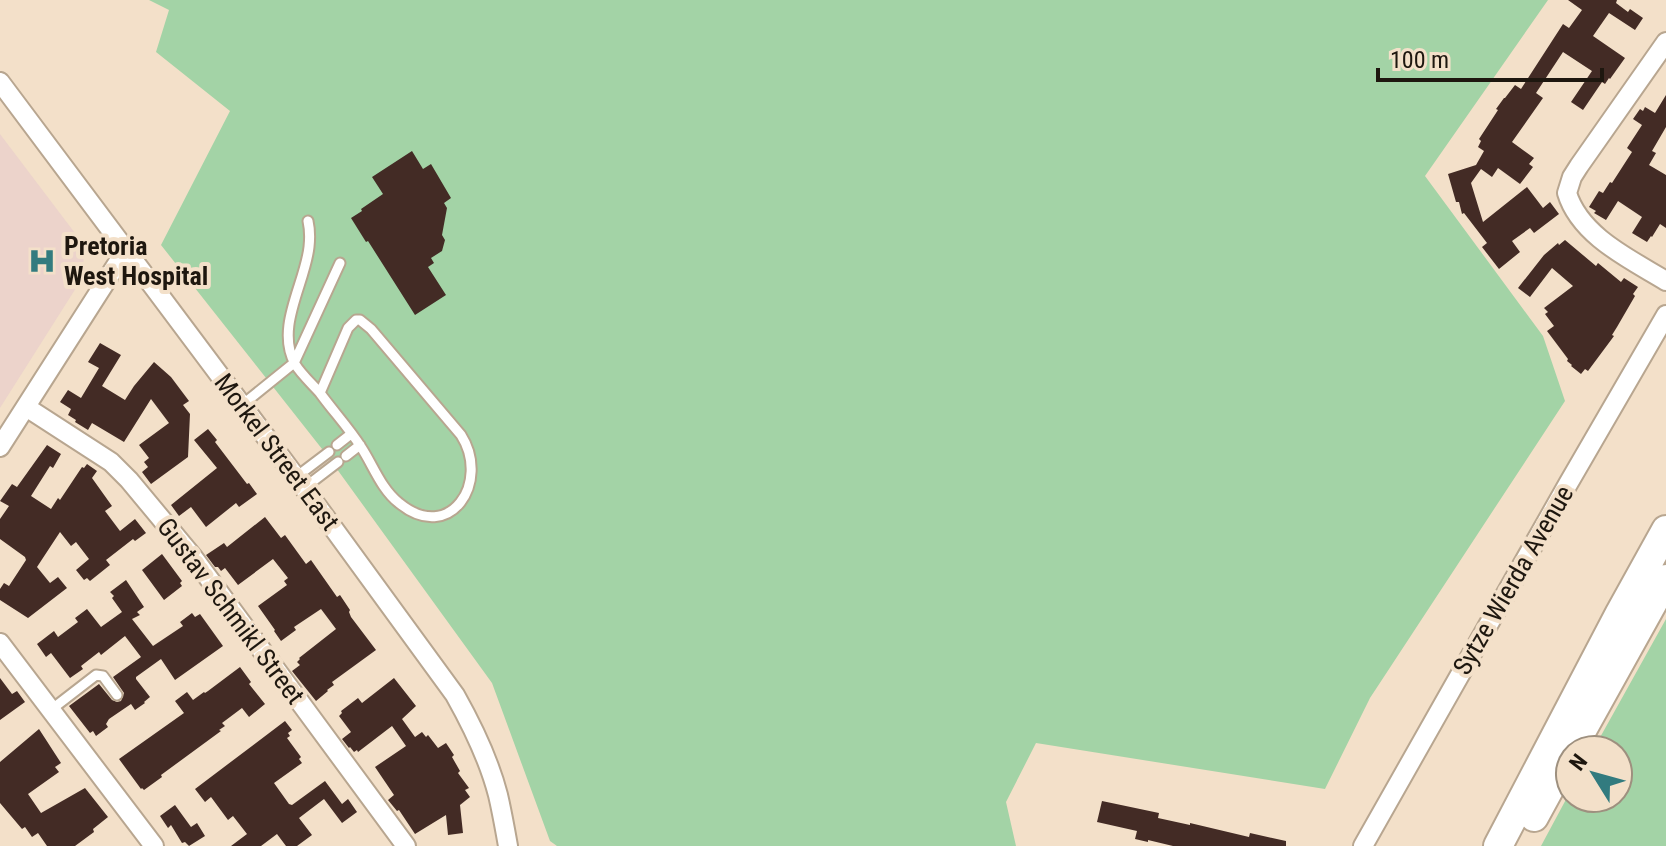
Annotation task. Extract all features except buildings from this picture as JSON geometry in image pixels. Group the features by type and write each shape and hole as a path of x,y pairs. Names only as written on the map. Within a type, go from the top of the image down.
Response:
{"main road":[{"path":"1498,846 1666,530"},
{"path":"1579,734 1666,579"},
{"path":"1519,846 1554,781"}],"street":[{"path":"1666,42 1579,166 1567,193 1578,216 1608,245 1666,281"},
{"name":"Morkel Street East","path":"0,82 455,695 471,723 490,770 499,797 508,846"},
{"path":"0,447 126,250"},
{"name":"Sytze Wierda Avenue","path":"1363,846 1666,315"},
{"name":"Gustav Schmikl Street","path":"26,407 111,462 129,480 193,557 406,846"},
{"path":"0,643 154,846"}],"lane":[{"path":"308,221 309,247 288,330 294,363 360,445 389,494 405,507 429,516 444,516 455,509 470,483 472,469 467,444 371,329 360,320 351,322 320,393"},
{"path":"242,405 294,363 340,263"},
{"path":"300,483 351,434"},
{"path":"300,483 360,445"},
{"path":"52,709 96,675 103,676 117,695"}],"shaded area":[{"name":"Pretoria West Hospital","path":"0,134 84,245 83,277 0,408"}],"green space":[{"path":"149,0 1548,0 1425,176 1543,336 1565,401 1370,698 1325,789 1036,743 1006,802 1016,846 557,846 550,841 492,683 326,454 161,245 230,111 156,52 169,10"},
{"path":"1666,619 1666,846 1541,846 1558,814 1634,814 1634,734 1602,734"}],"place":[{"name":"Pretoria West Hospital","path":"42,261"}]}
